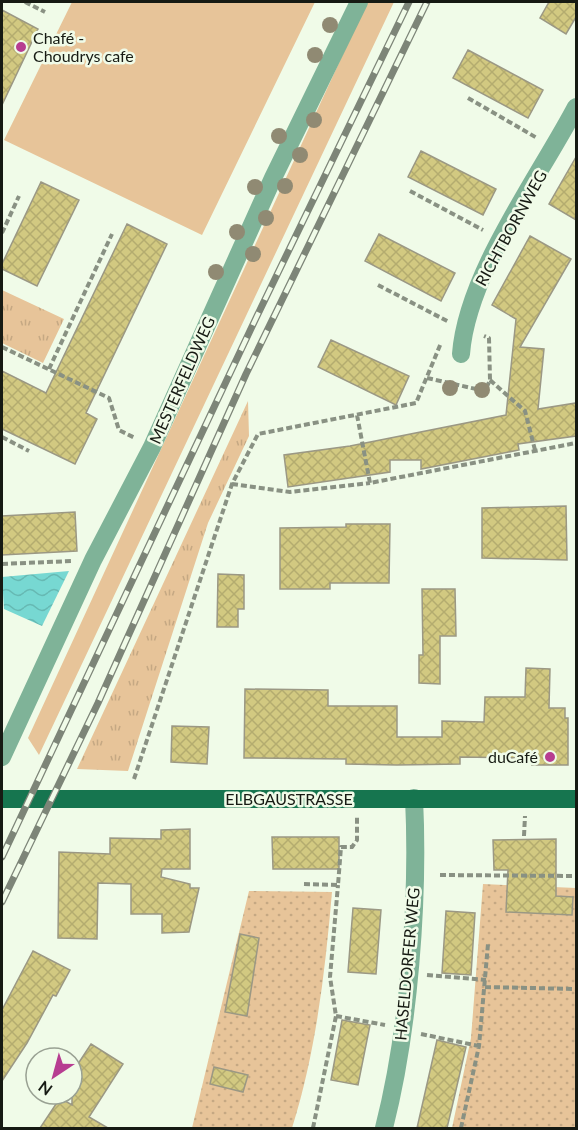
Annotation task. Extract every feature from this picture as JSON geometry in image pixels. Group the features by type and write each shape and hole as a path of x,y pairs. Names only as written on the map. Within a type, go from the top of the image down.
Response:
{"main road":[{"name":"ELBGAUSTRASSE","path":"2,799 576,799"}],"street":[{"name":"MESTERFELDWEG","path":"2,757 93,560 152,447 273,178 359,2"},
{"name":"RICHTBORNWEG","path":"460,354 456,325 576,107"},
{"name":"HASELDORFER WEG","path":"384,1128 402,1029 408,972 414,874 414,798"}],"path":[{"path":"25,2 45,12"},
{"path":"468,98 555,148"},
{"path":"410,191 501,240"},
{"path":"2,233 19,196"},
{"path":"49,369 112,234"},
{"path":"134,779 232,484 258,434 416,403 456,325 378,285"},
{"path":"2,347 109,398 119,430 152,447"},
{"path":"490,380 525,411 535,450"},
{"path":"357,415 370,483"},
{"path":"2,437 29,451"},
{"path":"232,484 290,492 370,483 576,443"},
{"path":"2,564 93,560"},
{"path":"313,1128 336,1016 330,977 341,847 352,847 357,840 357,815"},
{"path":"524,836 525,816"},
{"path":"440,875 576,876"},
{"path":"304,884 338,885"},
{"path":"461,1128 479,1046 488,944"},
{"path":"424,975 486,980"},
{"path":"485,987 576,989"},
{"path":"336,1016 392,1026"},
{"path":"417,1033 479,1046"}],"green space":[{"path":"72,2 315,2 202,235 4,140"},
{"path":"367,2 394,2 39,755 28,738"},
{"path":"2,290 64,319 43,363 2,343"},
{"path":"248,401 249,436 208,523 128,771 77,769"},
{"path":"483,884 576,888 576,1128 452,1128 471,1038"},
{"path":"249,891 332,892 323,982 307,1070 292,1128 192,1128"}],"water":[{"path":"69,571 42,626 4,609 2,577"}],"building":[{"path":"549,2 576,2 576,17 566,34 540,18"},
{"path":"2,10 38,29 2,105"},
{"path":"468,50 543,90 528,118 453,78"},
{"path":"421,151 496,189 483,215 408,177"},
{"path":"576,157 576,220 549,204"},
{"path":"41,182 79,200 37,286 2,269 2,264"},
{"path":"127,224 167,244 86,413 97,419 75,464 2,429 2,371 46,393"},
{"path":"379,234 455,273 441,301 365,261"},
{"path":"530,236 571,259 520,347 544,349 538,409 576,403 576,436 518,444 519,450 421,469 421,460 390,460 390,472 288,487 284,455 350,446 506,415 516,319 492,305"},
{"path":"331,340 409,376 396,405 318,367"},
{"path":"566,506 567,560 482,558 482,508"},
{"path":"75,512 77,551 2,555 2,516"},
{"path":"346,524 390,524 389,583 330,583 330,589 280,589 280,528 346,527"},
{"path":"218,574 244,575 244,609 238,609 238,627 217,627"},
{"path":"422,589 455,589 456,636 440,636 440,684 419,683 419,655 423,655"},
{"path":"526,668 550,669 549,708 565,708 565,718 568,718 568,765 532,765 532,758 460,757 460,764 397,765 346,764 346,759 244,758 245,689 328,690 328,706 397,706 397,737 442,737 442,721 484,722 485,697 525,697"},
{"path":"172,726 209,727 207,764 171,762"},
{"path":"190,829 190,869 162,869 161,877 190,884 190,888 199,888 189,932 162,933 162,914 131,914 131,884 98,883 97,939 58,938 59,852 110,854 110,838 161,839 161,830"},
{"path":"272,837 339,837 339,869 273,869"},
{"path":"556,839 556,896 573,897 572,915 506,912 508,870 494,870 493,840"},
{"path":"353,908 381,910 376,974 348,972"},
{"path":"446,911 475,913 471,975 442,973"},
{"path":"240,934 259,938 247,1016 225,1012"},
{"path":"33,951 70,970 2,1081 2,1010"},
{"path":"342,1020 370,1025 358,1085 331,1080"},
{"path":"437,1040 466,1047 447,1128 417,1128"},
{"path":"91,1044 123,1064 89,1117 108,1128 40,1128 55,1106 84,1106 84,1055"},
{"path":"214,1067 248,1075 243,1092 210,1084"}],"railway":[{"path":"2,857 257,316 409,2"},
{"path":"2,902 98,703 246,374 427,2"}],"place":[{"name":"Chafé - Choudrys cafe","path":"21,47"},
{"name":"duCafé","path":"550,757"}]}
